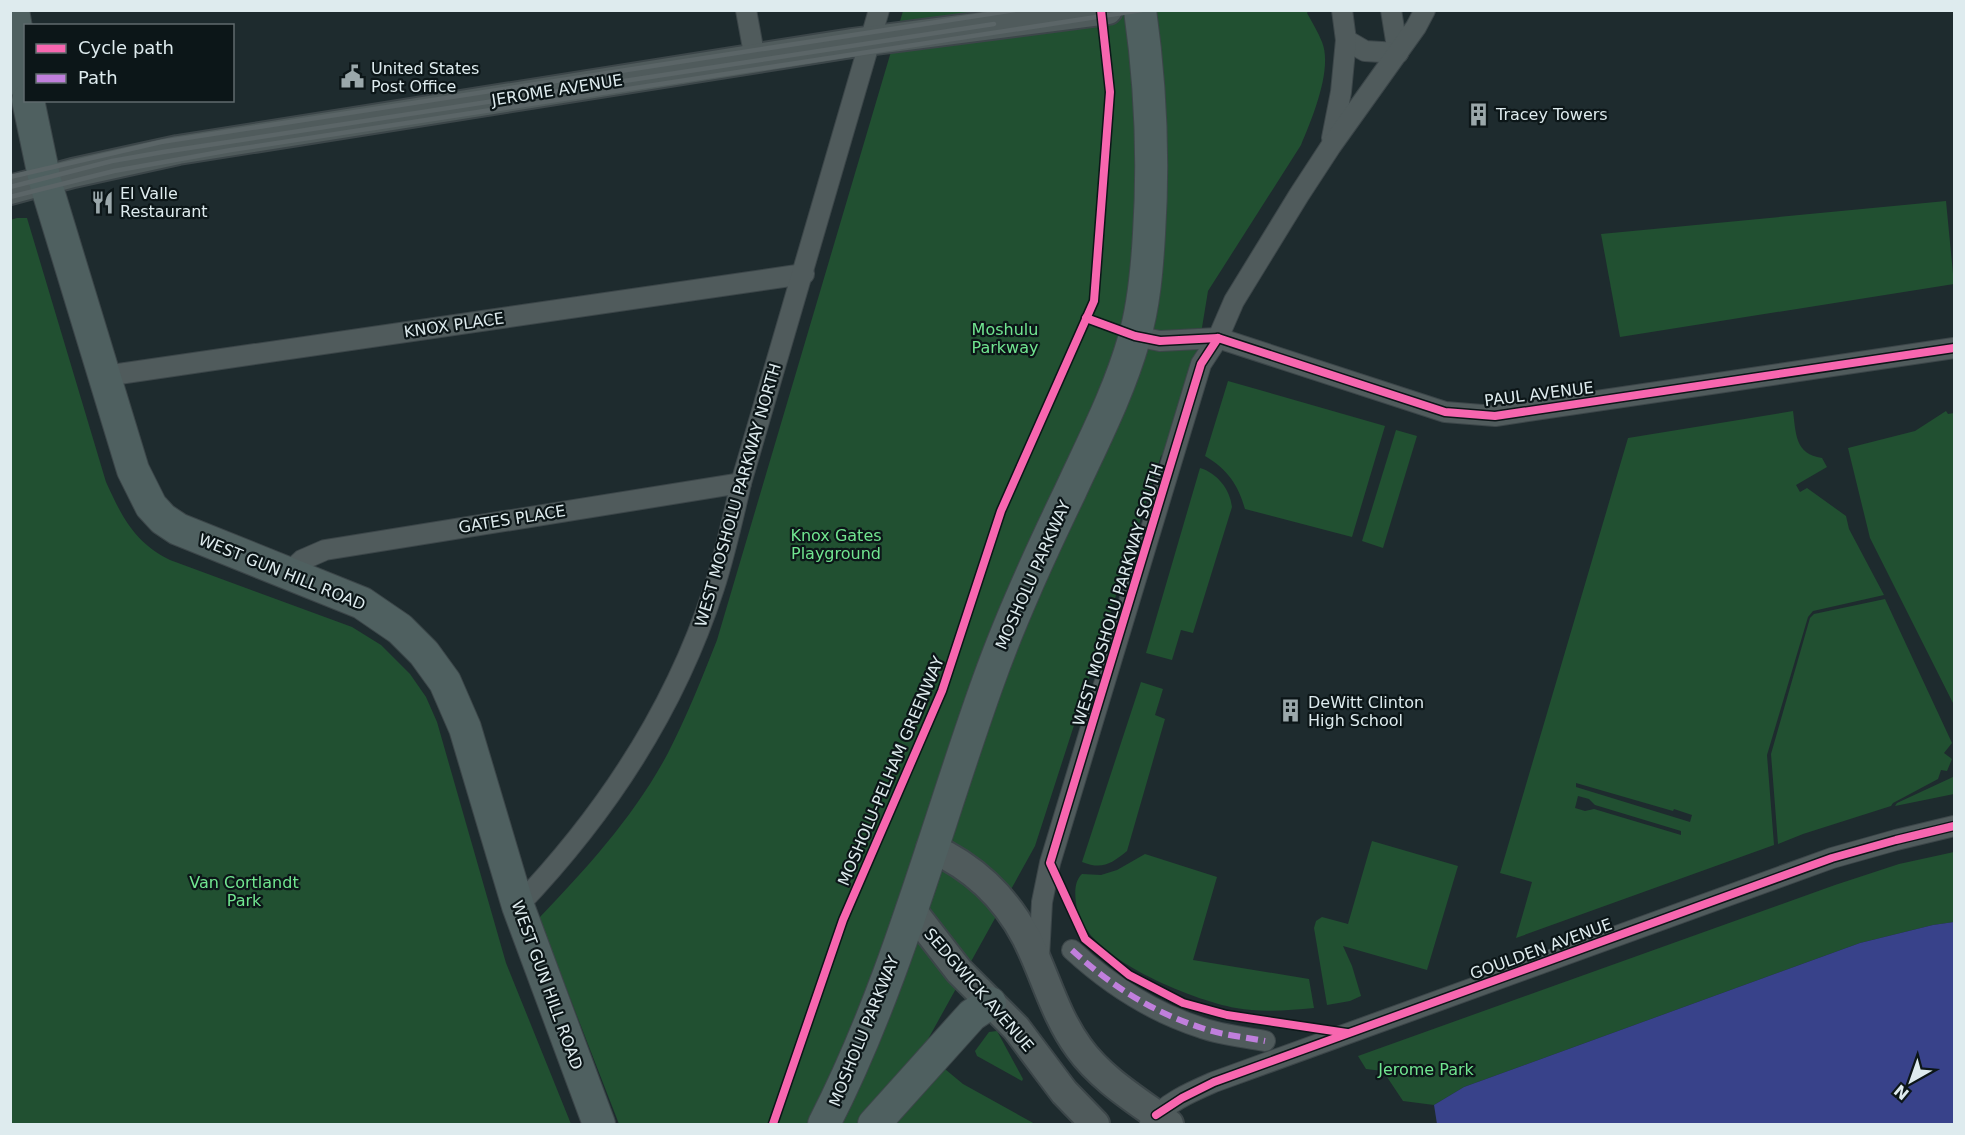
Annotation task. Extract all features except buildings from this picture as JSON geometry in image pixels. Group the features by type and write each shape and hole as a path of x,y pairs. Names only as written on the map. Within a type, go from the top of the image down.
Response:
{"main road":[{"path":"13,10 24,74"},
{"name":"MOSHOLU PARKWAY","path":"824,1125 874,1014 974,720 1008,628 1108,410 1135,336 1146,273 1152,167 1151,104 1140,10"},
{"name":"JEROME AVENUE","path":"10,190 178,150 872,41 1101,12"},
{"name":"WEST GUN HILL ROAD","path":"28,102 45,181 133,470 146,498 157,513 187,534 350,597 388,619 418,646 445,682 465,728 518,906 599,1125"},
{"path":"931,848 964,866 992,890 1020,926 1054,1005 1079,1049 1105,1077 1158,1121"},
{"name":"SEDGWICK AVENUE","path":"911,909 959,971 1016,1028 1064,1092 1095,1125"},
{"path":"874,1125 972,1015 990,1003"}],"street":[{"path":"746,10 754,59"},
{"name":"WEST MOSHOLU PARKWAY NORTH","path":"518,906 585,831 642,747 669,698 694,643 714,589 729,538 741,483 872,41 879,10"},
{"name":"WEST MOSHOLU PARKWAY SOUTH","path":"1331,146 1341,92 1346,40 1342,10"},
{"path":"1346,40 1365,51 1398,53 1391,10"},
{"name":"WEST MOSHOLU PARKWAY SOUTH","path":"1038,966 1042,902 1056,843 1202,364 1218,338 1234,301 1331,146 1398,53 1425,10"},
{"name":"KNOX PLACE","path":"105,376 804,274"},
{"name":"PAUL AVENUE","path":"1135,336 1160,341 1218,338 1445,412 1495,416 1954,348"},
{"name":"GATES PLACE","path":"289,572 302,560 325,550 741,483"},
{"name":"GOULDEN AVENUE","path":"1158,1121 1182,1098 1214,1082 1748,888 1870,846 1954,826"},
{"path":"1072,950 1092,969 1126,994 1161,1012 1204,1029 1265,1041"}],"green space":[{"name":"Moshulu Parkway","path":"903,11 1308,11 1325,53 1323,80 1301,145 1208,291 1195,370 1171,448 1161,456 1035,846 922,1050 963,1084 1035,1124 619,1124 539,918 610,840 641,798 668,753 706,668 717,640"},
{"path":"1946,201 1954,284 1620,337 1601,234"},
{"name":"Van Cortlandt Park","path":"27,218 106,482 124,517 138,537 170,560 352,627 381,645 410,674 426,697 437,722 506,963 571,1124 11,1124 10,220"},
{"path":"1228,381 1385,426 1352,537 1245,509 1231,478 1220,466 1205,456"},
{"path":"1793,411 1798,442 1813,456 1822,458 1827,467 1796,485 1800,492 1807,488 1846,516 1849,529 1884,595 1813,611 1808,617 1767,755 1774,845 1516,938 1532,882 1500,873 1628,438","holes":["1576,783 1692,815 1690,822 1576,787","1578,796 1589,799 1595,805 1681,831 1681,835 1594,809 1585,811 1575,808"]},
{"path":"1946,411 1948,414 1954,413 1954,705 1870,538 1848,448 1915,431"},
{"path":"1396,430 1417,436 1383,548 1362,541"},
{"path":"1200,468 1212,474 1222,483 1229,494 1232,507 1193,633 1181,630 1172,660 1146,653"},
{"path":"1885,599 1952,743 1944,753 1952,759 1947,771 1941,770 1938,779 1891,806 1778,844 1771,754 1810,618 1814,614"},
{"path":"1141,682 1163,689 1155,715 1165,719 1127,851 1106,864 1095,865 1082,862"},
{"path":"1954,770 1954,794 1895,806 1953,777"},
{"path":"1372,841 1458,866 1427,970 1343,946 1361,996 1350,1001 1327,1005 1314,928 1316,921 1322,917 1348,924"},
{"name":"Jerome Park","path":"1954,852 1954,922 1860,943 1464,1087 1434,1105 1403,1101 1383,1071 1366,1069 1358,1056 1835,885 1899,864"},
{"path":"1145,854 1217,877 1193,960 1309,979 1314,1008 1275,1011 1236,1008 1217,1003 1194,996 1143,974 1099,944 1085,927 1077,909 1075,890 1079,877 1082,874 1101,875 1117,870"},
{"path":"997,1031 1022,1081 977,1056 975,1051 989,1032"}],"water":[{"path":"1954,922 1954,1124 1437,1124 1434,1105 1464,1087 1860,943"}],"railway":[{"path":"10,177 161,142 1015,10"},
{"path":"10,197 114,171 231,150 1142,10"},
{"path":"10,187 112,161 163,152 994,24"}],"marked path":[{"path":"1072,950 1101,975 1149,1006 1210,1030 1265,1041"}],"cycle path":[{"name":"MOSHOLU-PELHAM GREENWAY","path":"773,1124 843,920 942,691 1001,511 1094,301 1110,92 1101,10"},
{"path":"1086,318 1135,336 1160,341 1218,338 1445,412 1495,416 1954,348"},
{"path":"1218,338 1201,364 1050,863 1085,939 1129,975 1183,1003 1227,1015 1347,1033"},
{"path":"1156,1115 1182,1098 1214,1082 1832,858 1954,826"}],"place":[{"name":"United States Post Office","path":"353,77"},
{"name":"Tracey Towers","path":"1478,114"},
{"name":"El Valle Restaurant","path":"102,202"},
{"name":"DeWitt Clinton High School","path":"1290,711"}],"park label":[{"name":"Knox Gates Playground","path":"836,544"}]}
